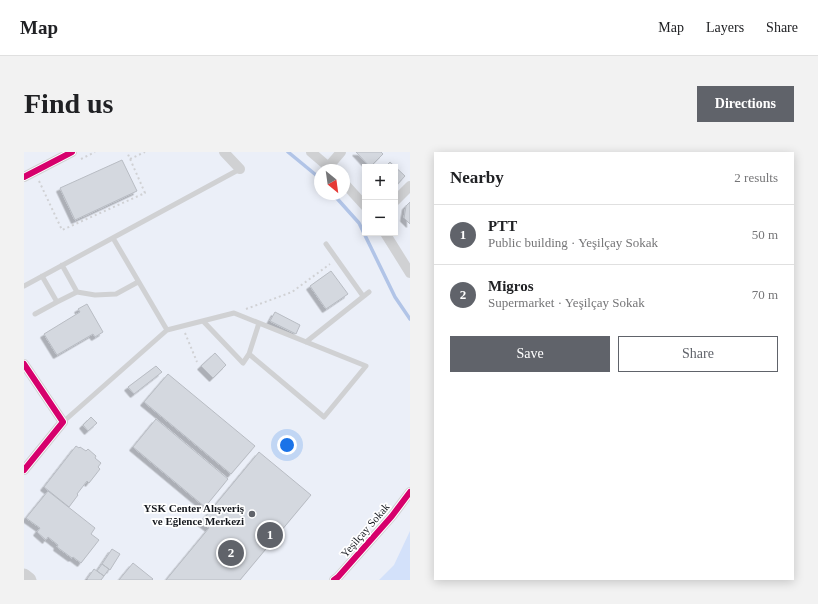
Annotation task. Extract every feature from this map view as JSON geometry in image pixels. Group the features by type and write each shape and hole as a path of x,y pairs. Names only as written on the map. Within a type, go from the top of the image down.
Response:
{"main road":[{"path":"24,576 29,580"}],"street":[{"path":"24,177 72,152"},
{"path":"224,152 240,169"},
{"path":"311,152 325,164"},
{"path":"333,164 342,152"},
{"path":"396,200 410,186"},
{"path":"350,190 362,203"},
{"path":"387,236 410,273"},
{"path":"24,364 63,422 25,467"},
{"name":"Yeşilçay Sokak","path":"334,580 392,516 410,492"}],"lane":[{"path":"24,286 240,169"},
{"path":"113,238 167,330"},
{"path":"326,244 363,296"},
{"path":"62,265 77,292"},
{"path":"42,276 57,302"},
{"path":"35,314 77,292 95,295 116,294 138,282"},
{"path":"306,342 369,292"},
{"path":"63,422 167,330 234,314 366,366 324,417 249,354"},
{"path":"203,321 243,363 249,354 259,323"}],"path":[{"path":"80,159 94,152"},
{"path":"39,181 62,230 145,193 127,152"},
{"path":"130,159 145,152"},
{"path":"234,314 292,292 336,259"},
{"path":"182,326 197,362"}],"shaded area":[{"path":"410,531 410,580 379,580 394,565"}],"building":[{"path":"356,152 381,152 383,154 373,164 367,164"},
{"path":"122,160 137,191 75,220 60,188"},
{"path":"398,169 405,176 398,184"},
{"path":"410,202 410,224 404,218 406,206"},
{"path":"331,271 348,294 326,309 310,286"},
{"path":"87,304 103,332 95,337 93,334 57,355 44,334 80,312 78,309"},
{"path":"275,312 300,325 296,334 270,321"},
{"path":"215,353 226,365 213,378 201,366"},
{"path":"156,366 162,372 134,394 128,387"},
{"path":"168,374 255,446 231,474 144,402"},
{"path":"91,417 97,423 88,431 83,425"},
{"path":"156,419 228,479 205,507 133,447"},
{"path":"76,446 86,451 88,449 101,463 98,467 100,469 89,483 87,481 69,507 44,487"},
{"name":"YSK Center Alışveriş ve Eğlence Merkezi","path":"259,452 311,495 240,580 166,580 209,528 201,522"},
{"path":"48,491 95,528 91,534 99,540 81,563 57,547 58,545 48,537 46,540 37,532 40,528 26,518"},
{"path":"112,549 120,554 110,570 102,564"},
{"path":"133,563 153,579 119,580"},
{"path":"102,564 109,569 104,576 97,571"},
{"path":"94,569 104,576 101,580 87,579"}],"waterway":[{"path":"288,152 314,173"},
{"path":"338,200 359,223 395,297 410,319"}],"cycle path":[{"path":"24,177 72,152"},
{"path":"24,364 63,422 24,470"},
{"path":"334,580 392,516 410,492"}],"place":[{"name":"YSK Center Alışveriş ve Eğlence Merkezi","path":"252,514"},
{"name":"PTT","path":"270,535"},
{"name":"Migros","path":"231,553"}]}
